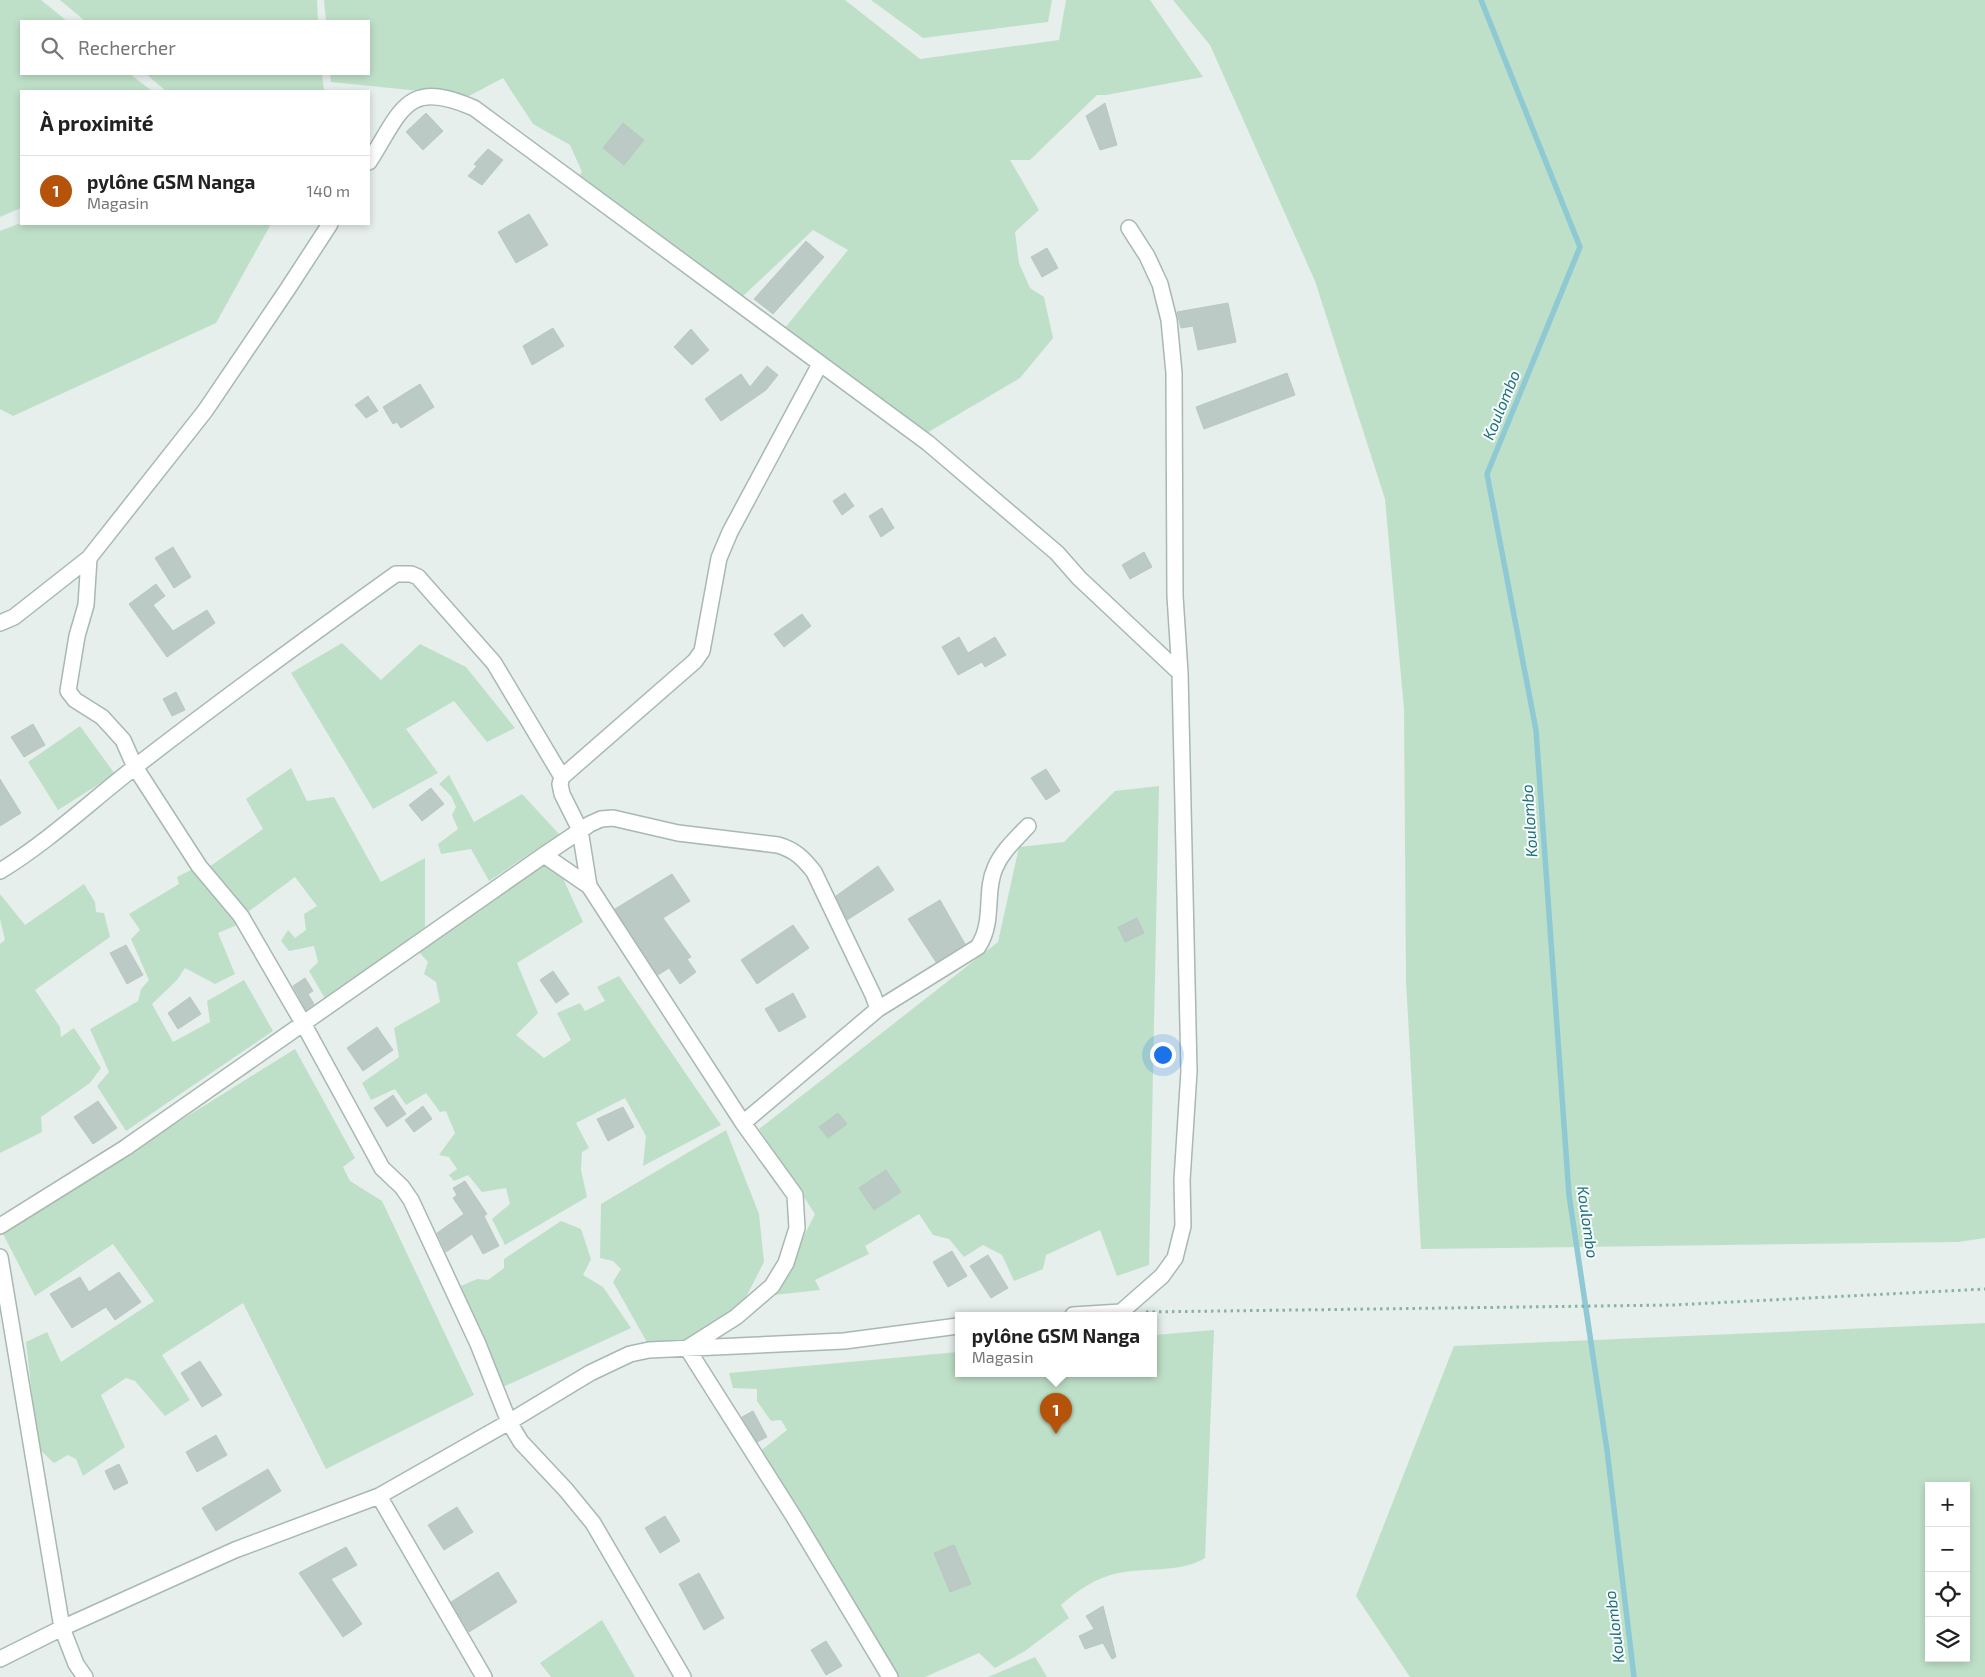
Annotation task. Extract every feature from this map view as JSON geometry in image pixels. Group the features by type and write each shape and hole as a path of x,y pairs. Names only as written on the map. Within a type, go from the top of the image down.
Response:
{"street":[{"path":"370,160 405,105 419,96 450,98 466,105 516,138 957,466 1057,553 1079,578 1180,673"},
{"path":"0,623 14,617 89,558 210,404 329,225"},
{"path":"1121,1312 1162,1276 1175,1258 1183,1226 1182,1180 1189,1071 1180,673 1175,596 1174,373 1169,320 1160,284 1147,256 1129,228"},
{"path":"687,1348 736,1317 772,1286 786,1263 797,1228 795,1195 743,1123 590,886 580,830 562,794 560,784 562,777 694,662 702,651 719,558 730,532 820,364"},
{"path":"89,558 86,605 76,636 68,691 75,700 102,717 123,740 135,767 199,866 241,916 303,1022 382,1168 402,1186 411,1200 482,1352 509,1422 521,1442 566,1490 593,1523 683,1677"},
{"path":"0,871 26,856 135,767 281,656 396,574 402,573 418,577 494,663 562,777"},
{"path":"0,1226 101,1164 580,830 601,819 612,818 678,833 778,845 792,849 801,856 814,872 878,1009"},
{"path":"743,1123 878,1009 978,947 984,937 988,922 994,869 1004,852 1028,826"},
{"path":"544,855 590,886"},
{"path":"0,1257 62,1628 72,1656 85,1677"},
{"path":"0,1659 62,1628 235,1550 379,1496 509,1422 590,1373 630,1354 649,1350 844,1341 955,1326"},
{"path":"687,1348 794,1517 890,1677"},
{"path":"379,1496 484,1677"}],"path":[{"path":"1121,1312 1673,1305 1985,1289"}],"green space":[{"path":"0,0 41,0 66,20 20,20 20,75 131,75 151,90 20,90 20,208 0,217"},
{"path":"60,0 317,0 318,20 84,20"},
{"path":"324,0 845,0 920,59 1059,40 1066,0 1150,0 1203,77 1106,95 1097,95 1030,160 1010,160 1039,210 1015,232 1019,263 1030,288 1044,297 1053,338 1020,378 925,434 785,328 848,250 813,230 739,300 577,178 582,172 570,145 533,124 503,78 469,96 331,82 330,75 370,75 370,20 326,20"},
{"path":"871,0 1052,0 1048,22 923,38"},
{"path":"1173,0 1985,0 1985,1238 1958,1242 1421,1249 1406,981 1404,709 1385,499 1315,281 1210,45"},
{"path":"147,75 322,75 324,90 165,90"},
{"path":"20,223 20,225 270,225 216,323 13,416 0,409 0,231"},
{"path":"342,643 381,680 420,644 466,667 515,728 487,742 454,701 406,729 438,773 373,809 291,673"},
{"path":"80,726 115,774 58,810 28,762"},
{"path":"291,768 307,801 334,797 381,882 425,858 425,927 326,1000 309,971 318,962 314,946 289,951 281,941 288,930 295,938 306,930 304,914 317,906 295,877 248,912 209,867 263,829 246,799"},
{"path":"449,775 474,822 522,794 559,834 489,881 471,849 441,854 438,844 458,829 452,815 456,807 451,796 439,784"},
{"path":"1159,786 1149,1265 1117,1276 1100,1230 1046,1255 1043,1269 1014,1281 1002,1255 983,1245 964,1257 949,1239 933,1235 919,1214 865,1246 869,1254 815,1280 820,1290 774,1295 815,1214 759,1129 998,942 1019,847 1064,842 1115,791"},
{"path":"544,863 561,874 583,922 517,963 538,1013 516,1035 544,1058 571,1040 557,1013 580,1003 585,1011 605,1001 597,987 619,976 721,1125 643,1166 646,1136 625,1098 576,1123 589,1148 582,1152 581,1170 587,1197 505,1245 492,1219 510,1204 506,1188 482,1192 468,1175 454,1181 449,1175 457,1169 449,1157 439,1155 455,1133 446,1111 440,1112 426,1093 406,1105 395,1089 371,1100 362,1083 399,1057 394,1028 440,1002 436,982 424,974 428,962 419,952"},
{"path":"193,869 237,925 218,933 235,974 215,984 185,968 177,980 152,1004 173,1042 210,1022 207,1001 244,980 273,1031 126,1131 97,1086 109,1072 90,1029 138,1001 141,989 149,980 131,939 140,930 129,914 179,884 177,877"},
{"path":"84,884 95,902 96,912 104,913 110,937 35,990 60,1027 61,1037 74,1028 101,1068 90,1083 41,1117 42,1132 0,1153 0,944 5,940 0,919 0,894 25,925"},
{"path":"295,1049 355,1158 343,1167 350,1181 382,1201 474,1395 326,1469 243,1303 162,1355 190,1400 165,1416 135,1381 126,1378 101,1395 125,1447 83,1476 76,1459 68,1455 54,1463 38,1448 26,1342 47,1332 61,1362 154,1301 113,1244 35,1296 2,1232"},
{"path":"726,1130 759,1214 764,1262 741,1307 679,1343 648,1344 613,1282 621,1269 613,1261 600,1258 601,1204"},
{"path":"561,1221 581,1229 591,1259 583,1275 603,1287 631,1328 503,1387 461,1286 477,1279 488,1280 504,1268 504,1259"},
{"path":"1985,1323 1985,1677 1410,1677 1356,1596 1454,1346"},
{"path":"1214,1330 1205,1558 1186,1566 1125,1572 1106,1576 1098,1580 1083,1588 1061,1605 1069,1618 1025,1651 995,1668 979,1653 925,1677 894,1677 759,1452 787,1430 781,1420 771,1421 757,1401 757,1389 733,1388 729,1373 955,1352 955,1377 1157,1377 1157,1335"},
{"path":"602,1620 635,1677 551,1677 540,1663"},
{"path":"1035,1657 1047,1677 988,1677"}],"building":[{"path":"1105,103 1117,145 1100,150 1086,116"},
{"path":"426,113 443,131 423,150 406,132"},
{"path":"623,123 644,140 624,165 603,148"},
{"path":"488,149 503,160 482,185 468,176 477,166 474,164"},
{"path":"529,214 548,245 516,263 498,232"},
{"path":"806,241 824,257 773,314 754,299"},
{"path":"1047,248 1058,268 1042,277 1031,257"},
{"path":"1228,303 1236,342 1198,350 1193,326 1181,328 1177,312"},
{"path":"553,328 564,346 532,365 523,346"},
{"path":"691,329 709,350 692,365 674,347"},
{"path":"767,366 778,375 766,390 721,421 705,399 741,374 750,387"},
{"path":"1287,373 1295,395 1204,429 1196,407"},
{"path":"420,384 434,407 401,428 397,422 393,424 383,407"},
{"path":"368,396 378,411 366,418 355,405"},
{"path":"845,493 854,506 842,515 833,501"},
{"path":"882,508 894,528 881,537 869,516"},
{"path":"173,547 191,577 174,588 155,558"},
{"path":"1144,552 1152,567 1130,579 1122,565"},
{"path":"156,584 165,596 153,605 173,631 207,610 215,623 167,657 129,604"},
{"path":"802,614 811,626 784,647 774,634"},
{"path":"959,637 968,653 995,637 1006,655 985,667 982,662 958,675 942,647"},
{"path":"176,692 185,710 172,716 163,699"},
{"path":"33,724 45,745 24,757 11,737"},
{"path":"1046,769 1060,791 1046,800 1031,778"},
{"path":"0,779 21,813 0,826"},
{"path":"431,788 444,804 422,821 409,805"},
{"path":"878,866 894,890 847,920 836,896"},
{"path":"672,874 690,901 663,918 691,957 687,959 696,972 680,984 669,968 658,975 615,909"},
{"path":"940,900 965,944 936,962 908,919"},
{"path":"1137,918 1144,933 1125,942 1118,927"},
{"path":"793,925 809,948 757,984 741,960"},
{"path":"126,945 143,975 127,984 110,953"},
{"path":"553,971 569,994 556,1003 540,980"},
{"path":"305,978 313,991 308,994 314,1004 306,1010 293,986"},
{"path":"793,993 806,1017 779,1032 765,1009"},
{"path":"190,997 201,1014 178,1029 168,1013"},
{"path":"377,1027 393,1050 363,1071 347,1048"},
{"path":"393,1095 406,1114 387,1127 374,1108"},
{"path":"98,1101 117,1128 93,1144 74,1117"},
{"path":"423,1106 432,1119 414,1132 405,1120"},
{"path":"623,1107 634,1127 608,1141 597,1119"},
{"path":"838,1113 847,1124 828,1138 819,1127"},
{"path":"886,1170 901,1192 874,1210 859,1188"},
{"path":"465,1181 487,1214 484,1216 499,1246 483,1254 472,1234 446,1252 437,1233 464,1214 453,1198 457,1195 453,1188"},
{"path":"952,1251 967,1276 948,1287 933,1262"},
{"path":"988,1255 1008,1288 991,1298 970,1266"},
{"path":"119,1272 141,1302 115,1320 106,1307 72,1328 50,1294 80,1277 89,1292"},
{"path":"200,1361 222,1395 202,1407 181,1373"},
{"path":"753,1411 767,1437 757,1442 742,1417"},
{"path":"216,1435 227,1455 197,1472 186,1452"},
{"path":"119,1464 128,1483 114,1490 105,1471"},
{"path":"268,1469 281,1491 216,1531 202,1508"},
{"path":"457,1507 473,1532 444,1550 428,1525"},
{"path":"665,1516 680,1541 660,1553 645,1528"},
{"path":"954,1545 971,1584 950,1592 934,1553"},
{"path":"346,1547 357,1565 331,1579 362,1624 343,1637 299,1573"},
{"path":"498,1572 517,1602 469,1632 451,1602"},
{"path":"699,1573 724,1618 704,1630 679,1584"},
{"path":"1103,1606 1116,1657 1112,1659 1103,1643 1085,1649 1079,1636 1094,1629 1086,1616"},
{"path":"826,1641 842,1666 826,1675 811,1650"}],"waterway":[{"name":"Koulombo","path":"1481,0 1580,247 1487,474 1536,730 1569,1195 1607,1450 1634,1677"}],"place":[{"name":"pylône GSM Nanga","path":"1056,1434"}]}
